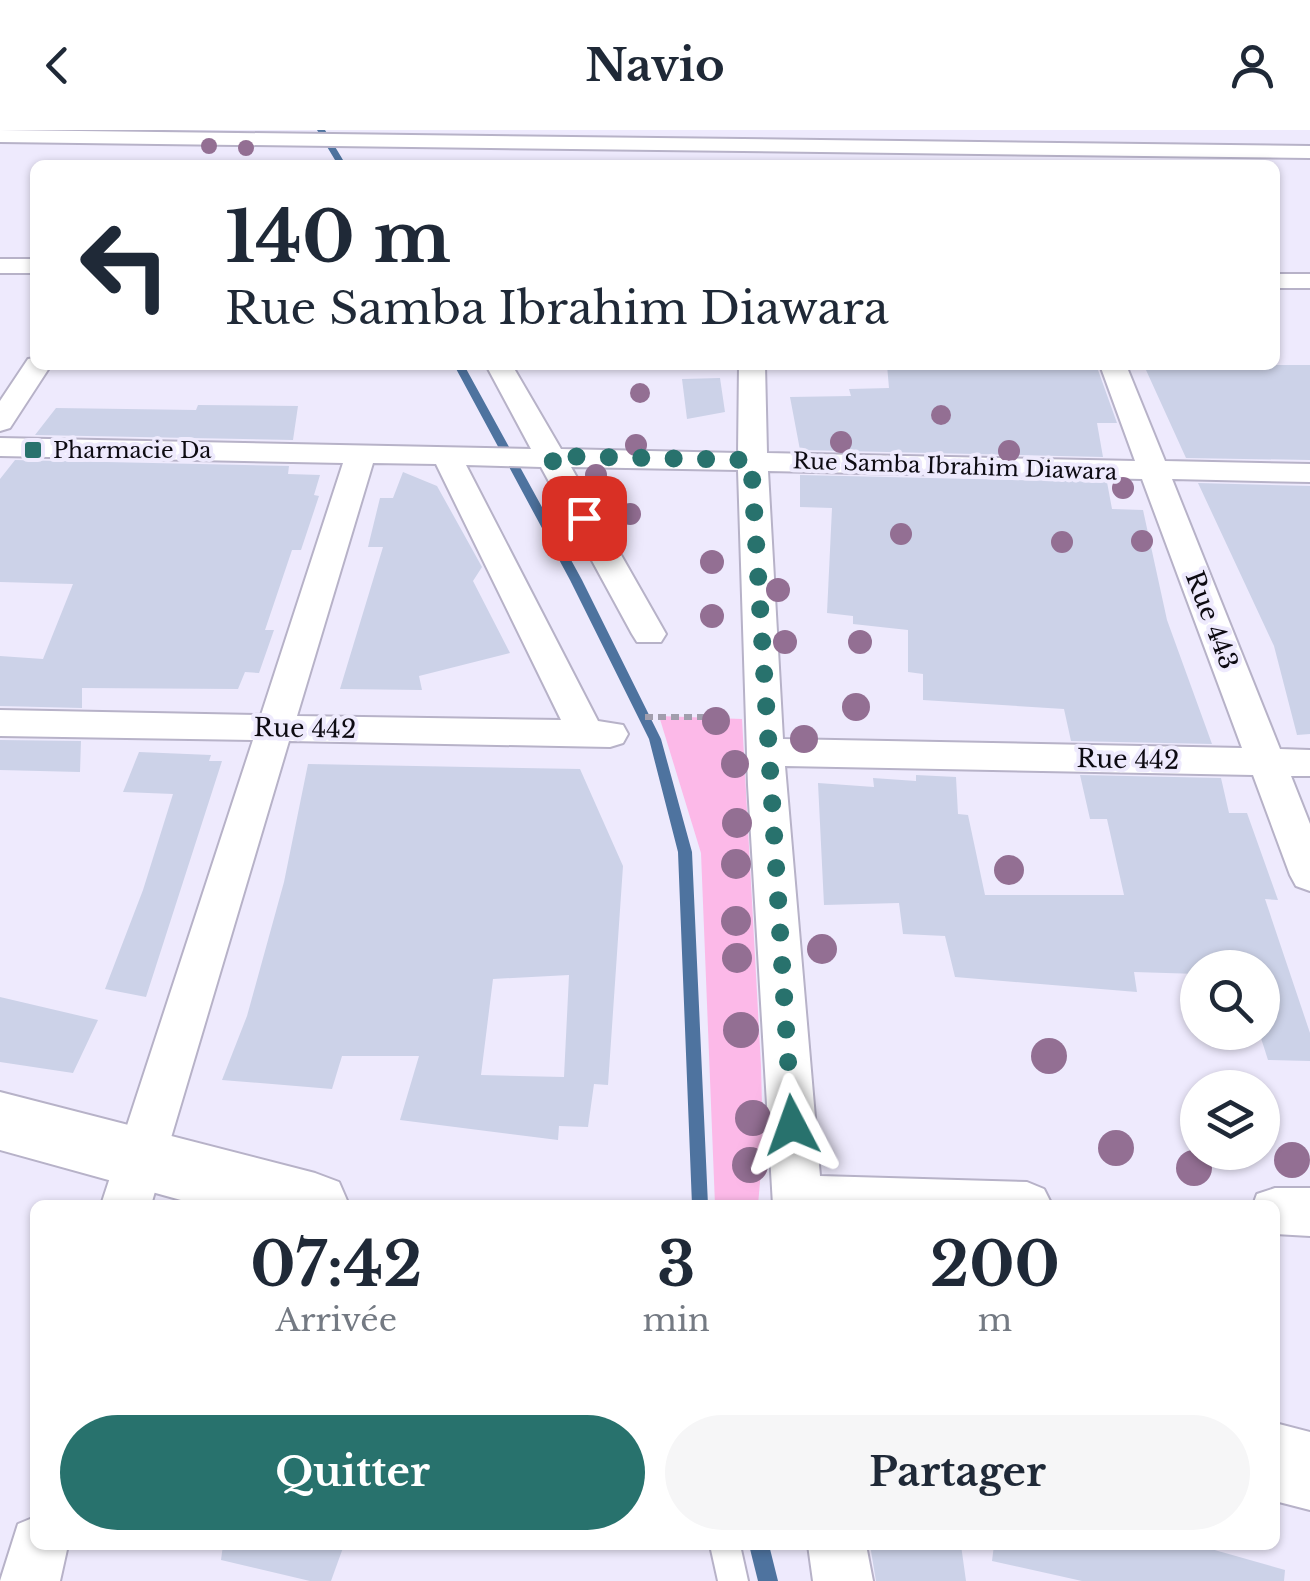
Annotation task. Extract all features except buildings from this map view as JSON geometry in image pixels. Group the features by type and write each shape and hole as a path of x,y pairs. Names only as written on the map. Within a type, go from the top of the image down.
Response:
{"street":[{"path":"1302,130 1310,140"},
{"path":"0,136 195,134 312,140 474,136 745,146 1310,152"},
{"path":"177,160 195,134"},
{"path":"0,266 30,266"},
{"path":"1280,281 1310,282"},
{"path":"0,422 35,370"},
{"path":"502,370 649,634"},
{"path":"752,370 751,460 766,735 798,1200"},
{"name":"Rue 443","path":"1115,370 1310,874"},
{"name":"Rue Samba Ibrahim Diawara","path":"0,448 1310,473"},
{"path":"132,1181 278,728 361,453"},
{"name":"Rue 442","path":"0,723 598,734 446,454"},
{"name":"Rue 442","path":"766,735 1310,763"},
{"path":"0,1121 132,1181 277,1200"},
{"path":"1280,1211 1310,1212"},
{"path":"1280,1463 1310,1472"},
{"path":"30,1581 38,1550"},
{"path":"838,1550 843,1581"}],"lane":[{"path":"726,1550 733,1581"}],"path":[{"path":"661,715 766,735"}],"shaded area":[{"path":"659,716 742,719 761,1066 763,1147 758,1200 715,1200 701,853"}],"waterway":[{"path":"321,130 339,160"},
{"path":"462,370 576,580 655,739 685,852 700,1200"},
{"path":"760,1550 768,1581"}],"place":[{"name":"Pharmacie Da","path":"33,450"}],"route":[{"path":"584,518 550,456 751,460 792,1125"}]}
